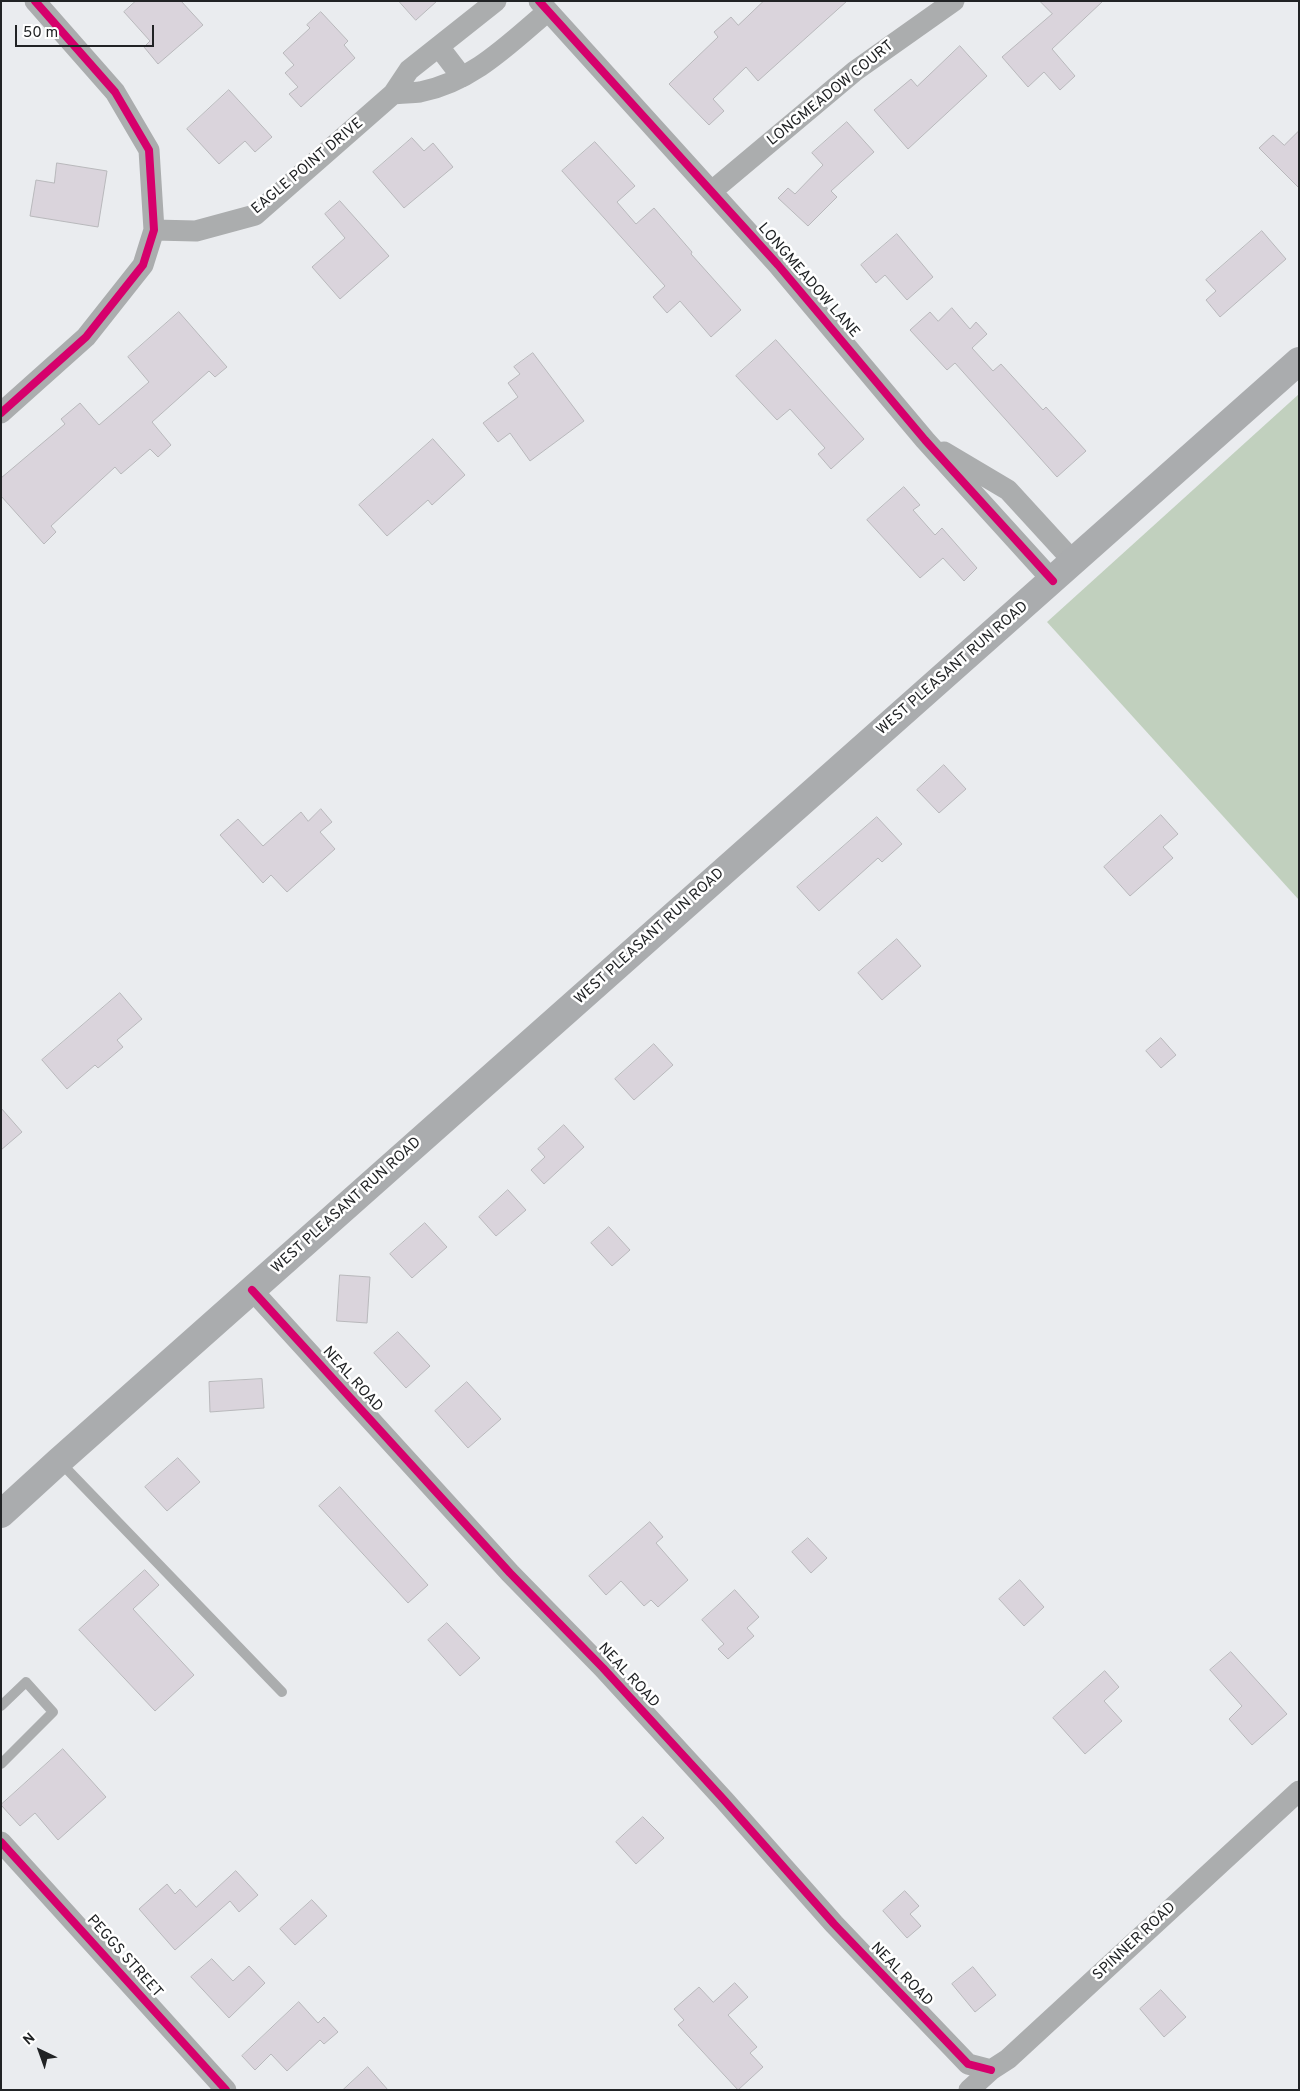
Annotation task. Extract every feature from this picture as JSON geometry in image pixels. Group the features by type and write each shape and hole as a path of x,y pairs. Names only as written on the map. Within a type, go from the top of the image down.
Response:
{"main road":[{"name":"WEST PLEASANT RUN ROAD","path":"1,1514 1299,361"}],"street":[{"path":"1,414 86,338 143,265 154,230 149,150 116,92 35,1"},
{"name":"EAGLE POINT DRIVE","path":"154,230 196,231 255,215 394,94 410,70 496,1"},
{"name":"LONGMEADOW COURT","path":"712,192 855,71 954,1"},
{"path":"394,94 421,92 462,77 486,64 544,6"},
{"name":"LONGMEADOW LANE","path":"544,6 778,265 925,440 1052,581"},
{"path":"439,47 462,77"},
{"name":"LONGMEADOW LANE","path":"925,440 1008,490 1074,562"},
{"name":"NEAL ROAD","path":"252,1290 504,1565 629,1697 834,1924 968,2064 991,2070"},
{"name":"SPINNER ROAD","path":"969,2090 991,2070 1008,2059 1299,1790"},
{"name":"PEGGS STREET","path":"1,1842 226,2090"}],"lane":[{"path":"59,1461 282,1692"},
{"path":"1,1706 26,1682 54,1712 1,1764"}],"green space":[{"path":"1299,394 1299,900 1047,622"}],"building":[{"path":"136,1 181,1 203,25 158,64 144,47 150,41 124,12"},
{"path":"399,1 437,1 416,20"},
{"path":"764,1 847,1 758,81 746,67 713,99 724,111 709,125 669,84 718,37 714,32 731,17 738,25"},
{"path":"1040,1 1103,1 1052,49 1075,76 1060,90 1044,72 1028,87 1002,57 1052,14"},
{"path":"321,12 348,41 344,45 355,58 301,107 289,94 298,87 285,73 294,65 283,53 310,28 307,25"},
{"path":"960,46 987,76 908,149 874,110 911,79 917,86"},
{"path":"229,90 272,137 255,152 245,141 219,164 187,129"},
{"path":"847,122 874,152 831,191 837,197 808,226 778,198 788,188 795,194 823,165 812,153"},
{"path":"1299,131 1299,188 1259,148 1273,135 1284,145"},
{"path":"412,138 424,151 433,143 453,167 404,208 373,172"},
{"path":"595,142 635,186 617,202 636,224 654,208 692,252 691,254 741,310 711,337 680,301 667,313 653,297 665,286 562,171"},
{"path":"57,163 107,171 98,227 30,216 36,180 54,183"},
{"path":"340,201 389,256 340,299 312,267 345,238 325,214"},
{"path":"1262,231 1286,259 1220,317 1206,300 1216,291 1206,280"},
{"path":"897,234 933,277 907,300 885,275 876,283 861,265"},
{"path":"952,308 970,329 976,322 987,334 972,348 993,371 1001,364 1043,410 1046,407 1086,451 1057,477 955,363 947,370 910,330 930,312 938,321"},
{"path":"179,312 227,367 215,377 209,371 152,422 171,445 158,457 150,449 121,474 115,467 51,526 56,532 44,544 1,496 1,478 65,424 61,419 80,403 99,425 149,382 128,357"},
{"path":"776,340 864,439 831,469 818,454 825,448 790,409 777,420 736,376"},
{"path":"533,353 584,421 530,461 510,433 498,442 483,423 518,397 508,383 520,374 514,367"},
{"path":"433,439 465,475 432,505 428,500 387,536 359,505"},
{"path":"904,487 920,505 913,510 935,535 942,528 977,568 964,581 943,558 920,578 867,520"},
{"path":"944,765 966,789 939,813 917,790"},
{"path":"321,809 332,822 320,832 335,849 287,892 271,875 263,883 220,835 238,819 263,846 301,812 308,821"},
{"path":"1161,815 1178,834 1163,847 1173,858 1130,896 1104,867"},
{"path":"877,817 902,844 882,862 878,858 819,911 797,887"},
{"path":"897,939 921,966 882,1000 858,973"},
{"path":"120,993 142,1019 117,1040 123,1047 98,1068 95,1065 67,1089 42,1060"},
{"path":"1161,1038 1176,1055 1161,1068 1146,1051"},
{"path":"654,1044 673,1065 634,1100 615,1079"},
{"path":"1,1108 22,1132 1,1150"},
{"path":"564,1125 584,1147 544,1184 531,1170 545,1157 538,1149"},
{"path":"508,1190 526,1210 496,1236 479,1217"},
{"path":"425,1223 447,1247 412,1278 390,1254"},
{"path":"609,1227 630,1250 612,1266 591,1243"},
{"path":"340,1275 370,1277 367,1323 337,1321"},
{"path":"398,1332 430,1366 406,1388 374,1353"},
{"path":"262,1379 264,1408 210,1412 209,1382"},
{"path":"467,1382 501,1419 468,1448 435,1411"},
{"path":"178,1458 200,1482 167,1511 145,1487"},
{"path":"340,1487 428,1585 408,1603 319,1506"},
{"path":"650,1522 663,1537 656,1543 688,1580 658,1607 651,1600 644,1606 621,1581 606,1595 589,1576"},
{"path":"808,1538 827,1558 811,1573 792,1552"},
{"path":"145,1570 159,1585 133,1609 194,1675 155,1711 79,1630"},
{"path":"1020,1580 1044,1607 1024,1626 999,1599"},
{"path":"735,1590 759,1617 747,1628 754,1636 728,1659 718,1649 724,1644 702,1620"},
{"path":"447,1623 480,1658 460,1676 428,1640"},
{"path":"1231,1652 1287,1714 1252,1745 1229,1719 1242,1706 1210,1670"},
{"path":"1105,1671 1119,1687 1104,1701 1122,1721 1085,1754 1053,1718"},
{"path":"63,1749 106,1797 58,1840 35,1813 20,1826 1,1805"},
{"path":"643,1817 664,1838 636,1864 616,1842"},
{"path":"236,1871 258,1895 239,1912 230,1901 175,1950 139,1909 167,1884 175,1894 180,1889 196,1907"},
{"path":"905,1891 919,1906 910,1914 921,1926 907,1938 883,1911"},
{"path":"312,1900 327,1916 295,1945 280,1929"},
{"path":"212,1959 233,1981 249,1966 265,1983 229,2018 191,1977"},
{"path":"973,1967 996,1995 975,2012 952,1984"},
{"path":"735,1983 748,1997 728,2015 757,2047 750,2053 763,2067 738,2090 678,2025 684,2020 674,2009 699,1987 713,2002"},
{"path":"1161,1990 1186,2017 1164,2037 1140,2009"},
{"path":"299,2002 318,2023 324,2017 338,2032 324,2044 320,2040 287,2071 271,2054 255,2070 242,2056"},
{"path":"368,2067 388,2090 343,2090"}],"cycle path":[{"path":"1,413 86,337 143,265 154,230 149,150 115,92 35,1"},
{"path":"539,1 778,265 925,440 1053,581"},
{"path":"252,1290 510,1573 603,1668 834,1924 968,2064 991,2070"},
{"path":"1,1842 226,2090"}]}
